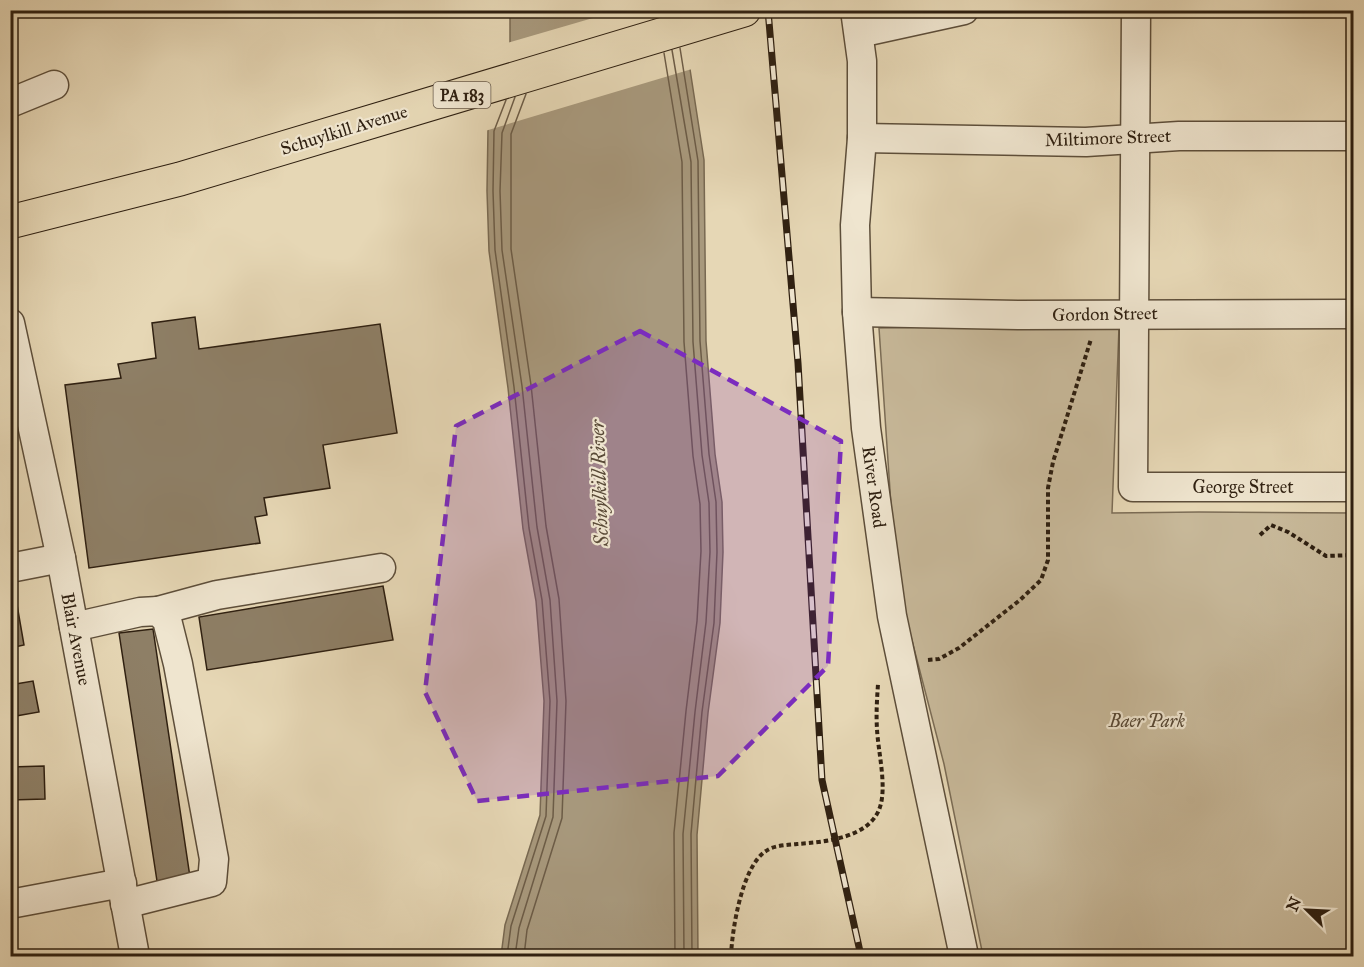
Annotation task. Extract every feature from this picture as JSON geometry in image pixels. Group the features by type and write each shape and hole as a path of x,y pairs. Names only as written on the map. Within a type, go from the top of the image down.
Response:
{"main road":[{"name":"Schuylkill Avenue","path":"10,222 180,179 744,10"}],"street":[{"path":"857,22 964,10"},
{"path":"1134,313 1136,10"},
{"name":"River Road","path":"857,22 862,61 862,138 855,225 857,312 866,429 892,616 964,957"},
{"path":"10,103 54,85"},
{"name":"Miltimore Street","path":"862,138 1086,142 1179,135 1353,136"},
{"name":"Gordon Street","path":"857,312 1098,315 1134,313 1353,314"},
{"name":"George Street","path":"1134,313 1133,487 1353,487"},
{"name":"Blair Avenue","path":"10,323 74,627 135,957"},
{"path":"10,568 60,558"},
{"path":"74,627 140,612 158,611 217,595 381,568"},
{"path":"10,904 212,882 214,860 178,664 167,620 158,611"}],"path":[{"path":"731,957 732,931 743,889 754,865 766,851 835,839 858,831 877,813 882,788 877,727 879,676 886,667 939,659 959,648 1020,600 1041,580 1048,560 1048,488 1053,462 1098,315"},
{"path":"1260,535 1271,525 1288,532 1326,556 1353,555"}],"highlighted area":[{"path":"640,331 841,441 828,666 718,776 477,801 425,692 456,426"}],"green space":[{"name":"Baer Park","path":"1119,327 1112,513 1353,513 1353,956 983,956 944,764 896,579 879,328"}],"water":[{"name":"Schuylkill River","path":"510,11 681,11 704,160 706,341 715,454 722,502 723,552 720,623 708,713 697,835 698,956 501,956 505,925 540,815 544,701 536,601 523,529 508,388 489,251 488,130 510,67"}],"pier":[{"path":"684,10 692,69 485,131 507,67 507,43 617,11"}],"building":[{"path":"195,317 199,349 380,324 397,433 323,445 330,488 264,498 267,515 255,517 260,543 89,568 65,385 121,378 118,364 156,358 152,323"},
{"path":"383,586 393,640 207,670 199,617"},
{"path":"16,599 24,645 10,648 10,600"},
{"path":"153,629 190,877 157,881 119,633"},
{"path":"33,681 39,712 10,717 10,685"},
{"path":"44,766 45,799 10,800 10,767"}],"railway":[{"path":"768,10 798,363 822,780 861,956"}]}
